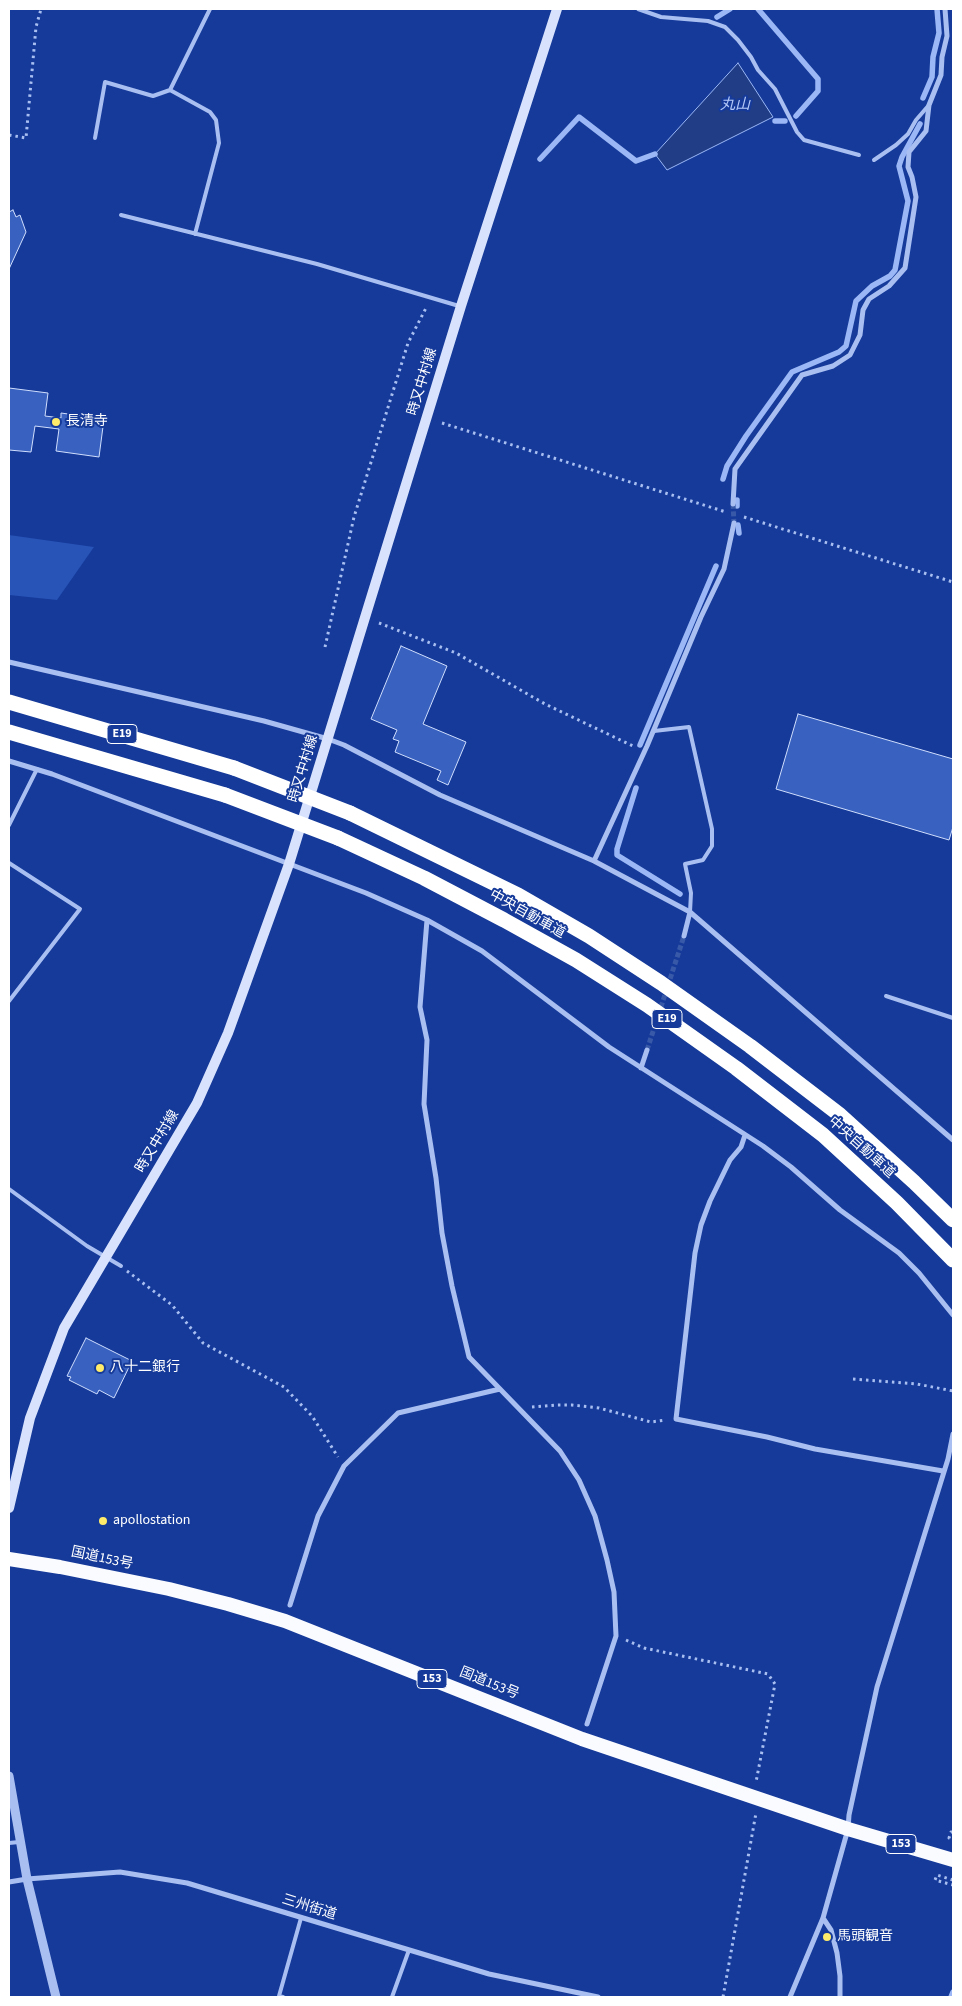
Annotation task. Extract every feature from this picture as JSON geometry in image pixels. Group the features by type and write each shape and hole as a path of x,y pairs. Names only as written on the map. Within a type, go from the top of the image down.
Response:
{"highway":[{"name":"中央自動車道","path":"9,702 234,768 350,813 438,854 518,895 589,936 661,983 750,1046 840,1115 953,1220"},
{"name":"中央自動車道","path":"9,732 225,795 338,838 424,878 576,960 647,1005 736,1068 823,1135 897,1203 953,1260"},
{"name":"国道153号","path":"9,1559 60,1567 169,1589 285,1621 582,1739 848,1829 953,1860"}],"main road":[{"name":"時又中村線","path":"9,1508 30,1418 64,1328 197,1103 228,1033 289,864 461,306 557,9"}],"street":[{"path":"733,504 735,469 802,375 833,366 850,355 860,335 863,310 869,299 888,286 905,268 916,197 908,167 909,152 926,131 929,105 940,75 946,36 945,9"},
{"path":"594,861 645,752 701,617 724,569 734,523"},
{"path":"9,662 264,721 328,739 344,745 440,795 594,861 690,912 953,1140"},
{"path":"9,761 37,769 366,893 427,920 482,950 609,1047 791,1167 840,1210 899,1253 920,1273 953,1315"},
{"path":"684,936 690,912"},
{"path":"427,920 420,1007 427,1040 424,1104 436,1178 442,1233 468,1357 560,1451 580,1480 595,1516 608,1560 614,1592 616,1636 587,1724"},
{"path":"642,1068 647,1050"},
{"path":"745,1135 741,1147 730,1160 710,1200 701,1226 695,1253 676,1419 768,1437 815,1449 943,1471"},
{"path":"290,1605 318,1516 344,1466 398,1413 500,1389"},
{"path":"790,1997 823,1918 848,1829 849,1815 877,1687 948,1459 953,1434"},
{"path":"9,1776 27,1879 56,1997"},
{"name":"三州街道","path":"9,1882 120,1872 187,1883 489,1974 598,1997"},
{"path":"823,1918 831,1930 837,1953 840,1997"}],"lane":[{"path":"95,138 105,82 153,96 170,90 210,9"},
{"path":"638,9 661,17 708,21 724,27 738,40 758,70 775,89 797,132 804,140 859,155"},
{"path":"170,90 210,112 216,120 219,144 195,234"},
{"path":"874,160 908,134 916,120 929,105"},
{"path":"120,215 317,264 461,306"},
{"path":"654,731 689,727 712,829 712,846 703,860 685,864 692,893 690,912"},
{"path":"9,824 37,769"},
{"path":"9,862 80,909 9,1000"},
{"path":"886,996 953,1018"},
{"path":"9,1188 88,1246 121,1266"},
{"path":"9,1843 20,1842"},
{"path":"283,1997 279,1996 302,1918"},
{"path":"392,1997 409,1950"}],"path":[{"path":"9,135 26,138 36,27 41,9"},
{"path":"325,647 357,508 408,342 431,298"},
{"path":"442,424 953,582"},
{"path":"379,623 456,653 545,704 645,752"},
{"path":"121,1266 172,1305 203,1343 284,1387 312,1416 344,1466"},
{"path":"853,1379 917,1384 953,1391"},
{"path":"520,1409 556,1404 572,1405 599,1408 651,1422 676,1419"},
{"path":"616,1636 644,1648 768,1674 775,1684 756,1783"},
{"path":"723,1997 756,1810"},
{"path":"953,1832 951,1832 949,1838 953,1839"},
{"path":"953,1880 937,1875 936,1880 953,1885"}],"shaded area":[{"path":"9,535 94,547 57,600 9,595"}],"water":[{"name":"丸山","path":"738,63 773,117 667,170 655,154"}],"building":[{"path":"13,210 16,217 20,215 26,232 9,269 9,212"},
{"name":"長清寺","path":"9,388 48,393 45,416 61,418 61,413 104,419 99,457 56,451 59,429 35,426 31,452 9,450"},
{"path":"401,646 447,666 423,724 466,742 448,785 437,780 441,771 395,752 399,741 393,739 397,730 371,719"},
{"path":"798,714 953,759 953,827 949,840 776,789"},
{"name":"八十二銀行","path":"86,1338 132,1361 114,1398 99,1390 97,1394 69,1380 71,1377 67,1376"}],"waterway":[{"path":"717,17 730,9"},
{"path":"758,9 818,79 818,91 796,116"},
{"path":"923,98 932,77 933,57 939,33 937,9"},
{"path":"540,159 579,117 636,161 655,154"},
{"path":"775,121 785,121"},
{"path":"723,479 727,466 746,436 792,372 839,352 846,346 856,301 872,286 890,276 895,270 908,201 899,166 920,124"},
{"path":"737,500 737,506"},
{"path":"738,525 739,533"},
{"path":"640,745 716,566"},
{"path":"636,788 617,849 617,855 680,894"},
{"path":"951,1997 953,1992"}],"tunnel":[{"path":"733,504 734,523"},
{"path":"647,1050 684,936"}],"place":[{"name":"長清寺","path":"56,422"},
{"name":"八十二銀行","path":"100,1368"},
{"name":"apollostation","path":"103,1521"},
{"name":"馬頭観音","path":"827,1937"}]}
